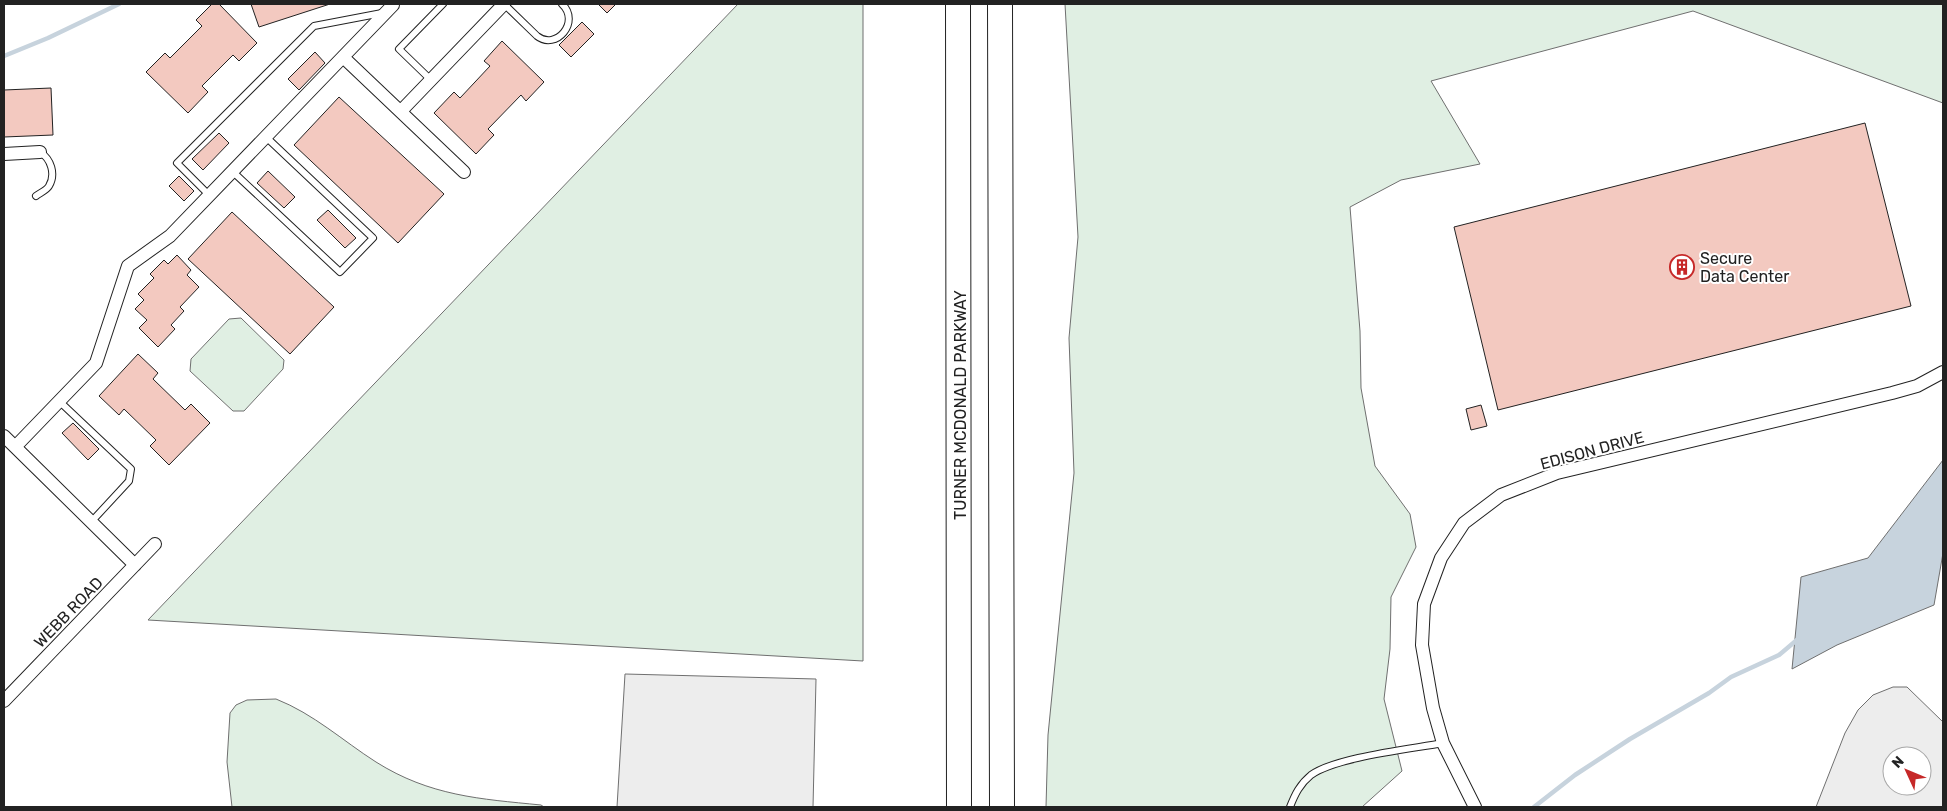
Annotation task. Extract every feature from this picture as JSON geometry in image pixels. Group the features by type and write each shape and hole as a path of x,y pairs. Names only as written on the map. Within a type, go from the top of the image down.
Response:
{"highway":[{"name":"TURNER MCDONALD PARKWAY","path":"958,4 959,807"},
{"path":"1000,4 1002,807"}],"street":[{"path":"401,111 504,4"},
{"path":"15,447 96,363 128,266 170,236 389,9"},
{"path":"343,56 464,172"},
{"path":"4,154 40,152"},
{"name":"EDISON DRIVE","path":"1475,807 1443,742 1432,708 1422,645 1424,604 1441,558 1464,523 1501,495 1557,473 1892,393 1917,386 1943,372"},
{"path":"4,436 92,520 135,565"},
{"name":"WEBB ROAD","path":"4,701 155,544"}],"lane":[{"path":"431,80 400,49 442,4"},
{"path":"504,4 537,36 548,42 556,39 569,23 570,16 562,4"},
{"path":"209,195 177,163 314,26 389,9"},
{"path":"232,171 340,272 374,238 266,136"},
{"path":"36,196 49,187 52,176 51,164 45,155 40,152"},
{"path":"59,401 131,469 129,481 92,520"},
{"path":"1290,807 1298,788 1312,775 1332,765 1443,742"}],"green space":[{"path":"738,4 863,4 863,661 148,620"},
{"path":"1065,4 1943,4 1943,103 1693,11 1431,81 1480,164 1401,180 1350,207 1360,331 1361,388 1375,466 1410,514 1416,547 1391,597 1390,649 1384,699 1402,771 1362,807 1046,807 1048,735 1074,473 1069,338 1078,237"},
{"path":"241,318 284,360 283,369 244,411 233,411 190,371 191,359 229,319"},
{"path":"276,699 316,720 376,762 416,782 436,789 476,798 541,805 544,807 232,807 227,762 230,713 236,705 247,700"}],"shaded area":[{"path":"1943,460 1943,553 1934,605 1837,645 1792,669 1801,577 1868,558"},
{"path":"625,674 816,679 813,807 617,807"},
{"path":"1893,687 1907,687 1943,722 1943,807 1816,807 1845,733 1858,710 1873,695"}],"building":[{"path":"212,4 219,4 257,43 239,61 233,55 202,86 208,92 188,113 146,72 165,53 170,58 202,26 196,20"},
{"path":"251,4 330,4 259,27"},
{"path":"598,4 616,4 607,13"},
{"path":"582,22 594,34 571,57 559,45"},
{"path":"502,41 544,82 526,101 521,95 488,129 494,135 476,154 434,113 454,92 460,98 490,66 484,61"},
{"path":"315,52 325,63 299,90 288,79"},
{"path":"51,88 53,135 4,137 4,90"},
{"path":"339,97 444,194 398,243 294,145"},
{"name":"Secure Data Center","path":"1865,123 1911,306 1498,410 1454,227"},
{"path":"219,133 229,143 203,170 192,159"},
{"path":"268,171 295,197 284,208 257,183"},
{"path":"179,176 194,191 184,201 169,186"},
{"path":"328,210 356,238 345,248 317,220"},
{"path":"232,212 334,307 290,354 188,259"},
{"path":"177,255 191,270 187,275 199,287 180,307 184,311 171,325 175,329 158,347 139,328 147,320 135,309 144,300 138,294 154,278 150,274 164,260 168,264"},
{"path":"138,354 158,373 153,379 185,410 191,404 210,423 169,465 150,446 156,440 124,409 119,415 99,396"},
{"path":"1481,405 1487,426 1471,430 1466,409"},
{"path":"73,423 99,449 88,460 62,433"}],"waterway":[{"path":"4,56 48,38 119,4"},
{"path":"1534,807 1575,775 1630,739 1709,693 1731,677 1779,655 1798,639"}],"place":[{"name":"Secure Data Center","path":"1682,267"}]}
